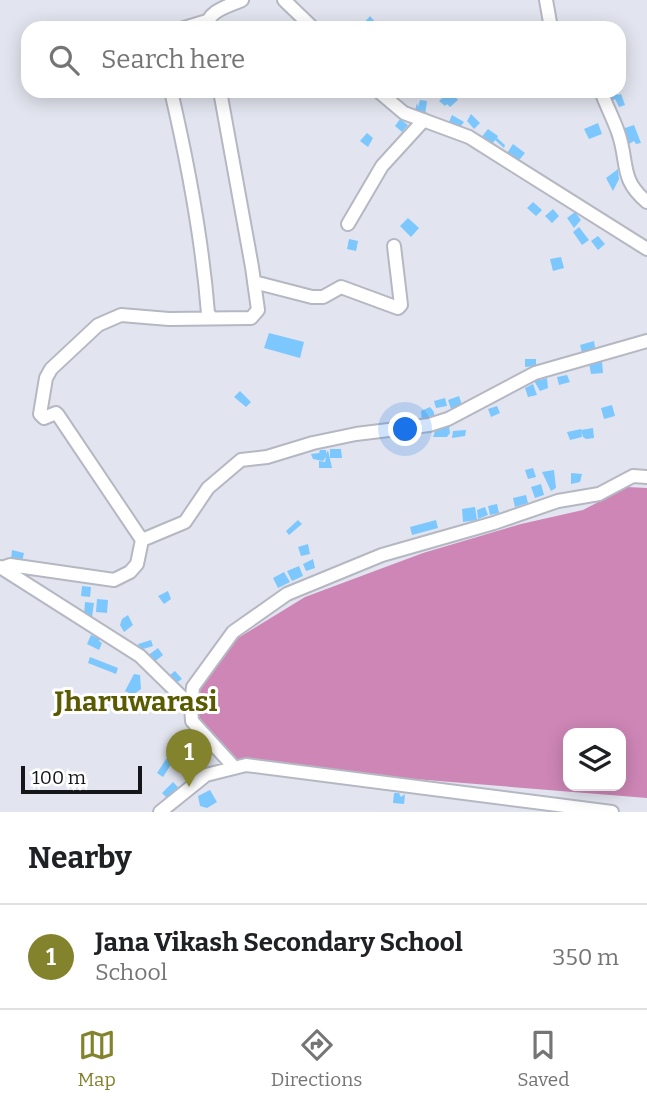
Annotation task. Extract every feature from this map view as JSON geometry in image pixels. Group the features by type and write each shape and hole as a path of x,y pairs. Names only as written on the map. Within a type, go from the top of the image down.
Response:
{"street":[{"path":"209,21 212,15 242,0"},
{"path":"284,0 306,21"},
{"path":"546,0 550,21"},
{"path":"173,98 205,274 208,313 211,317"},
{"path":"1,568 10,565 114,580 130,572 137,564 142,540 58,415 56,413 41,417 46,378 51,369 98,325 121,315 169,320 251,318 256,315 254,282 221,98"},
{"path":"386,98 404,113 468,137 647,249"},
{"path":"604,98 618,131 627,176 633,190 647,202"},
{"path":"348,224 382,166 424,120"},
{"path":"254,282 312,297 323,297 341,287 398,308 401,305 394,246"},
{"path":"142,540 185,522 208,488 241,460 267,457 331,439 429,425 448,419 535,373 647,341"},
{"path":"234,767 192,721 193,687 233,632 286,594 382,555 494,523 558,501 599,494 633,476 647,477"},
{"path":"1,568 140,656 191,706"},
{"path":"160,812 206,775 246,765 612,812"}],"shaded area":[{"path":"627,487 647,488 647,798 230,764 194,722 192,694 233,641 305,597 423,553 521,524 583,510"}],"building":[{"path":"442,98 458,100 450,107 439,101"},
{"path":"612,98 622,98 625,105 619,107 615,99 612,101"},
{"path":"420,100 427,101 425,116 414,114"},
{"path":"471,114 480,123 474,129 467,121"},
{"path":"452,115 464,122 458,130 448,124"},
{"path":"400,119 408,125 402,132 395,126"},
{"path":"598,123 602,134 589,139 584,129"},
{"path":"634,125 641,143 636,144 634,141 629,144 622,129"},
{"path":"488,129 498,136 505,145 504,148 495,140 490,148 480,139"},
{"path":"367,133 373,138 368,147 360,141"},
{"path":"513,144 525,153 516,164 505,156"},
{"path":"618,169 619,179 613,191 606,178"},
{"path":"533,202 542,210 536,216 527,208"},
{"path":"553,209 559,216 552,223 545,216"},
{"path":"575,212 581,220 574,228 567,218"},
{"path":"408,218 419,228 411,237 400,226"},
{"path":"579,227 589,240 582,245 573,232"},
{"path":"598,236 605,244 598,250 591,241"},
{"path":"349,239 358,241 356,251 347,249"},
{"path":"561,257 564,268 553,271 550,259"},
{"path":"269,333 304,342 300,358 264,348"},
{"path":"594,341 596,353 583,356 580,345"},
{"path":"525,359 536,359 536,366 525,367"},
{"path":"602,361 603,373 591,374 589,363"},
{"path":"567,375 570,382 559,385 557,377"},
{"path":"539,377 540,380 547,378 548,388 540,391 533,379"},
{"path":"533,384 537,395 528,397 525,388"},
{"path":"240,391 251,402 246,407 234,397"},
{"path":"459,396 463,408 452,412 448,400"},
{"path":"445,398 447,406 436,408 434,401"},
{"path":"612,405 615,416 604,419 601,408"},
{"path":"497,406 500,413 491,417 488,409"},
{"path":"430,407 434,412 434,419 422,421 421,411"},
{"path":"449,426 450,433 447,437 433,437 436,428"},
{"path":"593,428 594,438 583,437 581,430"},
{"path":"581,429 582,437 570,440 567,432"},
{"path":"466,430 465,436 452,438 453,431"},
{"path":"330,449 341,449 342,458 330,458"},
{"path":"320,450 326,450 326,454 328,450 332,468 319,468 319,461 325,462 326,457 323,461 313,459 311,454 319,453"},
{"path":"533,468 536,477 528,479 525,470"},
{"path":"554,470 556,488 551,491 542,472"},
{"path":"571,473 582,474 580,482 571,484"},
{"path":"541,484 544,495 535,498 531,487"},
{"path":"526,495 528,503 515,507 513,498"},
{"path":"497,504 499,513 490,515 488,506"},
{"path":"475,507 477,520 463,522 462,509"},
{"path":"485,507 488,515 478,519 477,510"},
{"path":"298,520 302,524 289,535 286,531"},
{"path":"436,520 438,528 412,535 410,527"},
{"path":"308,544 310,554 301,556 298,547"},
{"path":"12,550 24,553 22,562 11,559"},
{"path":"313,559 315,568 306,571 303,564"},
{"path":"299,566 303,576 292,581 287,571"},
{"path":"284,572 290,582 278,588 273,578"},
{"path":"82,586 91,587 90,597 81,596"},
{"path":"168,591 171,599 164,604 158,596"},
{"path":"97,599 108,600 107,613 96,612"},
{"path":"85,602 94,603 92,617 84,616"},
{"path":"128,615 133,625 124,632 120,625 122,619"},
{"path":"91,635 100,639 102,643 99,650 87,644"},
{"path":"151,640 153,646 140,650 138,644"},
{"path":"158,648 163,655 153,663 147,656"},
{"path":"90,657 118,668 116,674 88,663"},
{"path":"175,671 182,679 172,686 166,678"},
{"path":"134,674 140,675 141,689 133,695 125,691"},
{"path":"168,756 174,760 163,777 157,773"},
{"path":"173,782 178,787 167,798 162,793"},
{"path":"210,790 217,802 207,808 200,806 198,796"},
{"path":"394,793 399,793 401,797 405,794 404,804 393,803"}],"place":[{"name":"Jana Vikash Secondary School","path":"189,787"}],"district":[{"name":"Jharuwarasi","path":"136,701"}]}
